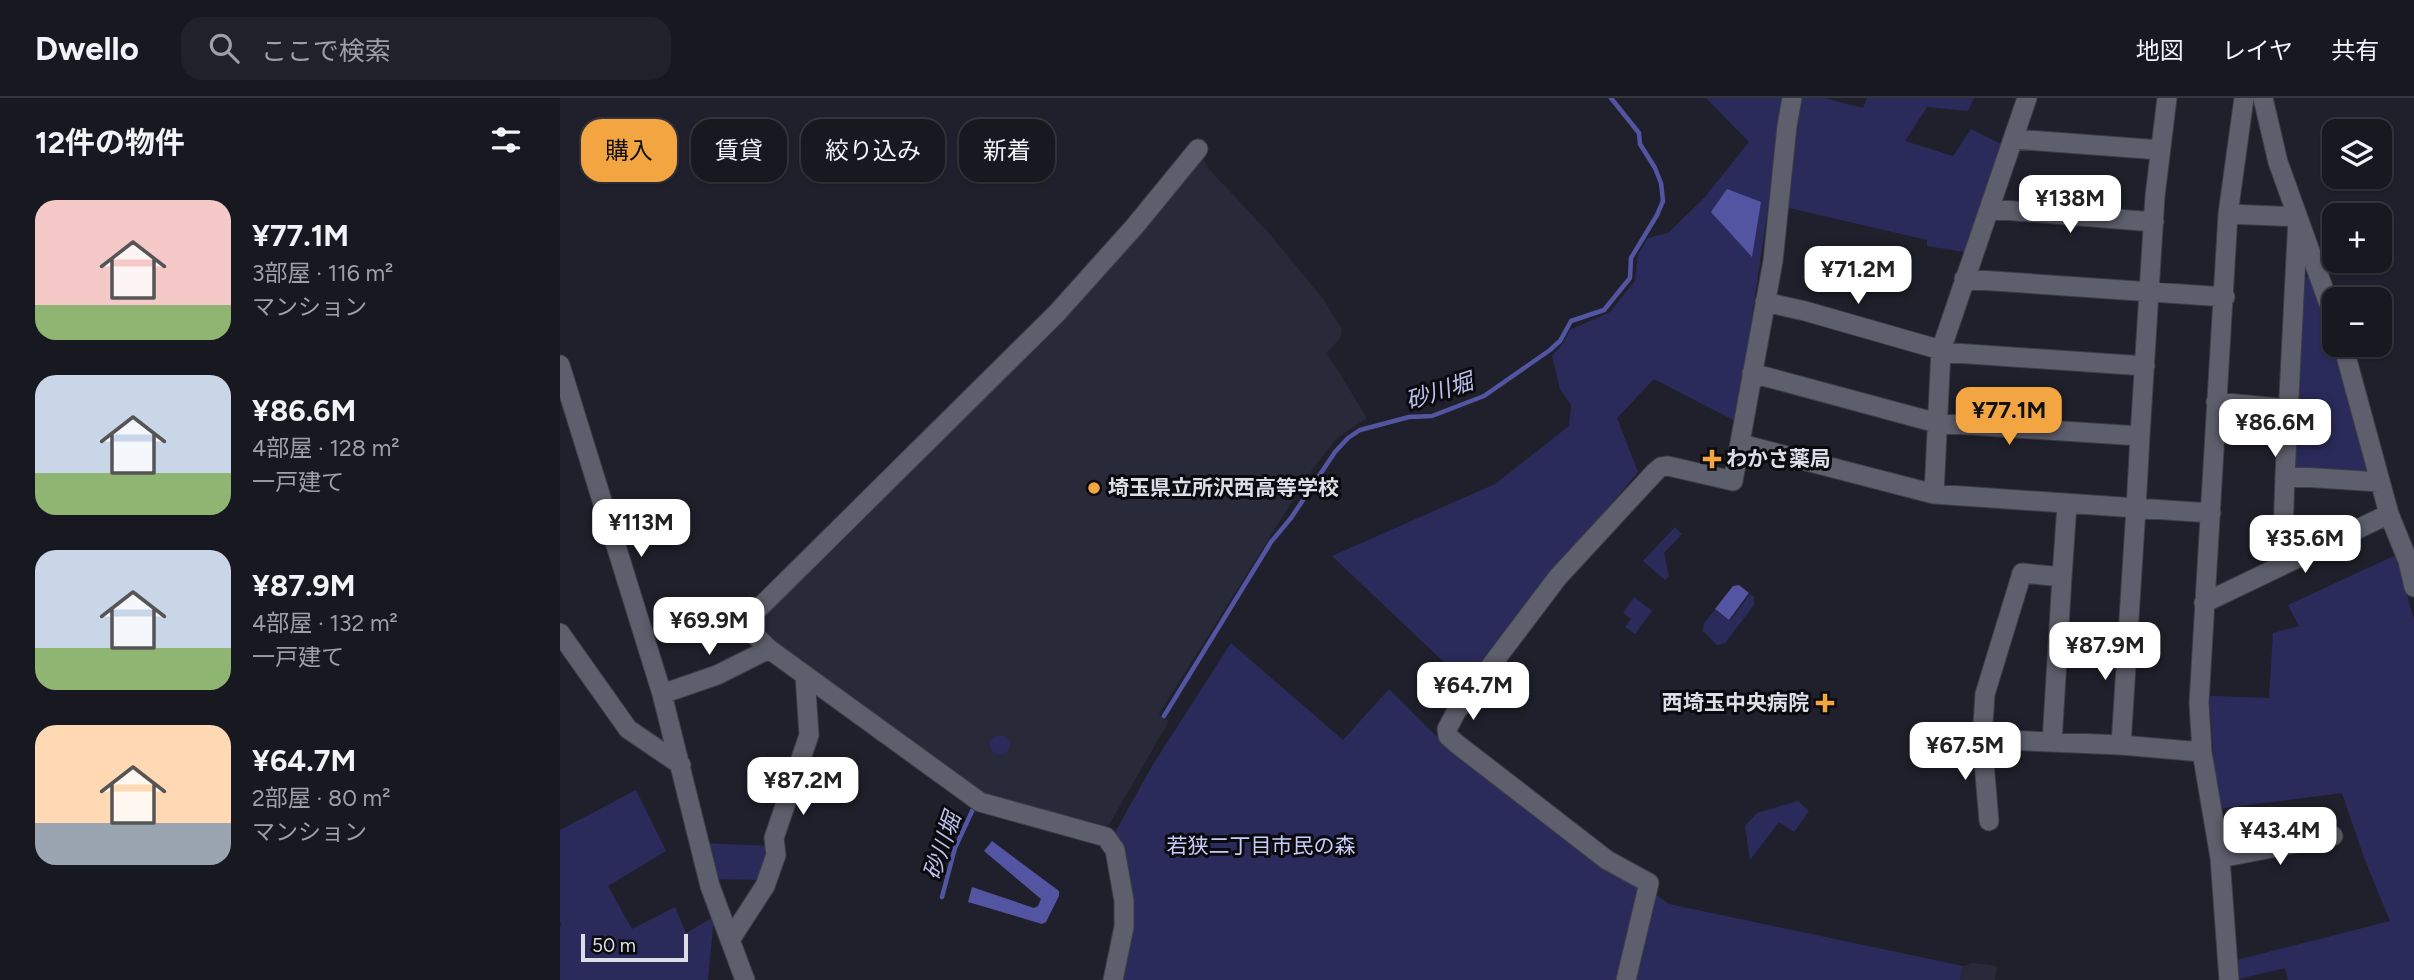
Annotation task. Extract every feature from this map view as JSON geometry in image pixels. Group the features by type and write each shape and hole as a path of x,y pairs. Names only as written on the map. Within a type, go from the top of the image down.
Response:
{"street":[{"path":"1626,980 1649,883 1607,860 1457,744 1448,736 1447,729 1456,712 1550,586 1655,472 1668,466 1733,481 1773,261 1792,98"},
{"path":"1934,494 1941,351 2027,98"},
{"path":"2121,745 2154,222 2167,98"},
{"path":"2229,980 2220,858 2202,752 2199,704 2228,214 2244,98"},
{"path":"2263,98 2278,162 2323,287"},
{"path":"2014,139 2160,150"},
{"path":"1113,980 1124,928 1124,901 1115,850 1106,837 980,802 769,649 743,624 1057,313 1135,226 1198,149"},
{"path":"1990,209 2154,222"},
{"path":"2228,214 2298,217"},
{"path":"2283,564 2298,217"},
{"path":"1964,279 2225,297"},
{"path":"1765,302 1941,351 2145,366"},
{"path":"2346,357 2389,514 2408,561 2414,587"},
{"path":"560,365 662,694 710,886 745,980"},
{"path":"1752,373 1937,423 2140,436"},
{"path":"2216,402 2290,410"},
{"path":"1741,444 1934,494 2211,513"},
{"path":"2286,476 2380,482"},
{"path":"2052,742 2067,504"},
{"path":"2204,603 2389,514"},
{"path":"1989,821 1982,739 1985,694 2022,573 2062,577"},
{"path":"560,633 628,729 681,765"},
{"path":"662,694 717,675 769,649"},
{"path":"730,940 765,886 776,855 774,838 809,735 805,675"},
{"path":"1982,739 2121,745 2202,752"},
{"path":"2220,858 2333,836"}],"shaded area":[{"name":"埼玉県立所沢西高等学校","path":"1199,156 1269,233 1324,300 1342,330 1340,338 1327,353 1367,418 1337,438 1312,470 1159,714 1169,721 1109,825 1102,829 988,800 803,669 750,622"},
{"path":"1727,189 1761,202 1752,257 1711,212"},
{"path":"1739,585 1749,593 1729,620 1715,609 1733,586"},
{"path":"992,841 1059,891 1046,922 1042,924 968,902 972,887 1034,908 1041,899 984,851"},
{"path":"1973,963 1997,966 1995,980 1960,980 1963,966"}],"green space":[{"path":"1706,98 1824,98 1863,108 1867,98 1974,98 1968,111 1927,107 1905,141 1953,156 1971,129 2005,146 1965,252 1927,246 1927,240 1789,208 1769,200 1737,422 1654,379 1617,418 1638,472 1532,600 1467,684 1332,556 1495,484 1569,426 1571,405 1560,389 1552,356 1570,330 1610,312 1635,281 1638,254 1648,238 1668,233 1704,198 1749,142"},
{"path":"2303,277 2317,277 2322,293 2322,357 2337,357 2369,475 2297,470 2292,466"},
{"path":"1675,527 1682,534 1664,553 1669,576 1665,580 1643,561"},
{"path":"2396,555 2414,620 2414,980 2288,980 2285,968 2235,980 2237,960 2390,921 2342,793 2217,809 2209,696 2269,698 2273,633 2299,626 2288,605"},
{"path":"1750,594 1754,597 1754,605 1725,643 1717,645 1703,631 1704,623 1715,610 1730,621"},
{"path":"1634,597 1652,611 1635,634 1625,627 1631,619 1623,613"},
{"name":"若狭二丁目市民の森","path":"1231,643 1343,740 1389,689 1435,735 1669,904 1963,966 1960,980 1120,980 1113,836 1152,766"},
{"path":"996,735 1004,735 1010,745 1004,755 996,755 990,749 990,741"},
{"path":"636,790 666,851 608,886 632,929 675,907 686,933 714,917 708,980 560,980 560,830"},
{"path":"1798,801 1809,811 1794,832 1779,822 1750,860 1745,826 1757,813"},
{"path":"702,843 772,846 762,880 714,879"}],"waterway":[{"name":"砂川堀","path":"1164,716 1271,542 1291,518 1335,452 1348,438 1360,430 1409,417 1432,416 1484,396 1550,350 1560,341 1571,321 1604,310 1630,278 1631,258 1663,201 1661,183 1640,144 1639,133 1611,98"},
{"name":"砂川堀","path":"942,897 955,848 974,807"}],"place":[{"name":"わかさ薬局","path":"1712,459"},
{"name":"埼玉県立所沢西高等学校","path":"1094,488"},
{"name":"西埼玉中央病院","path":"1825,703"}]}
